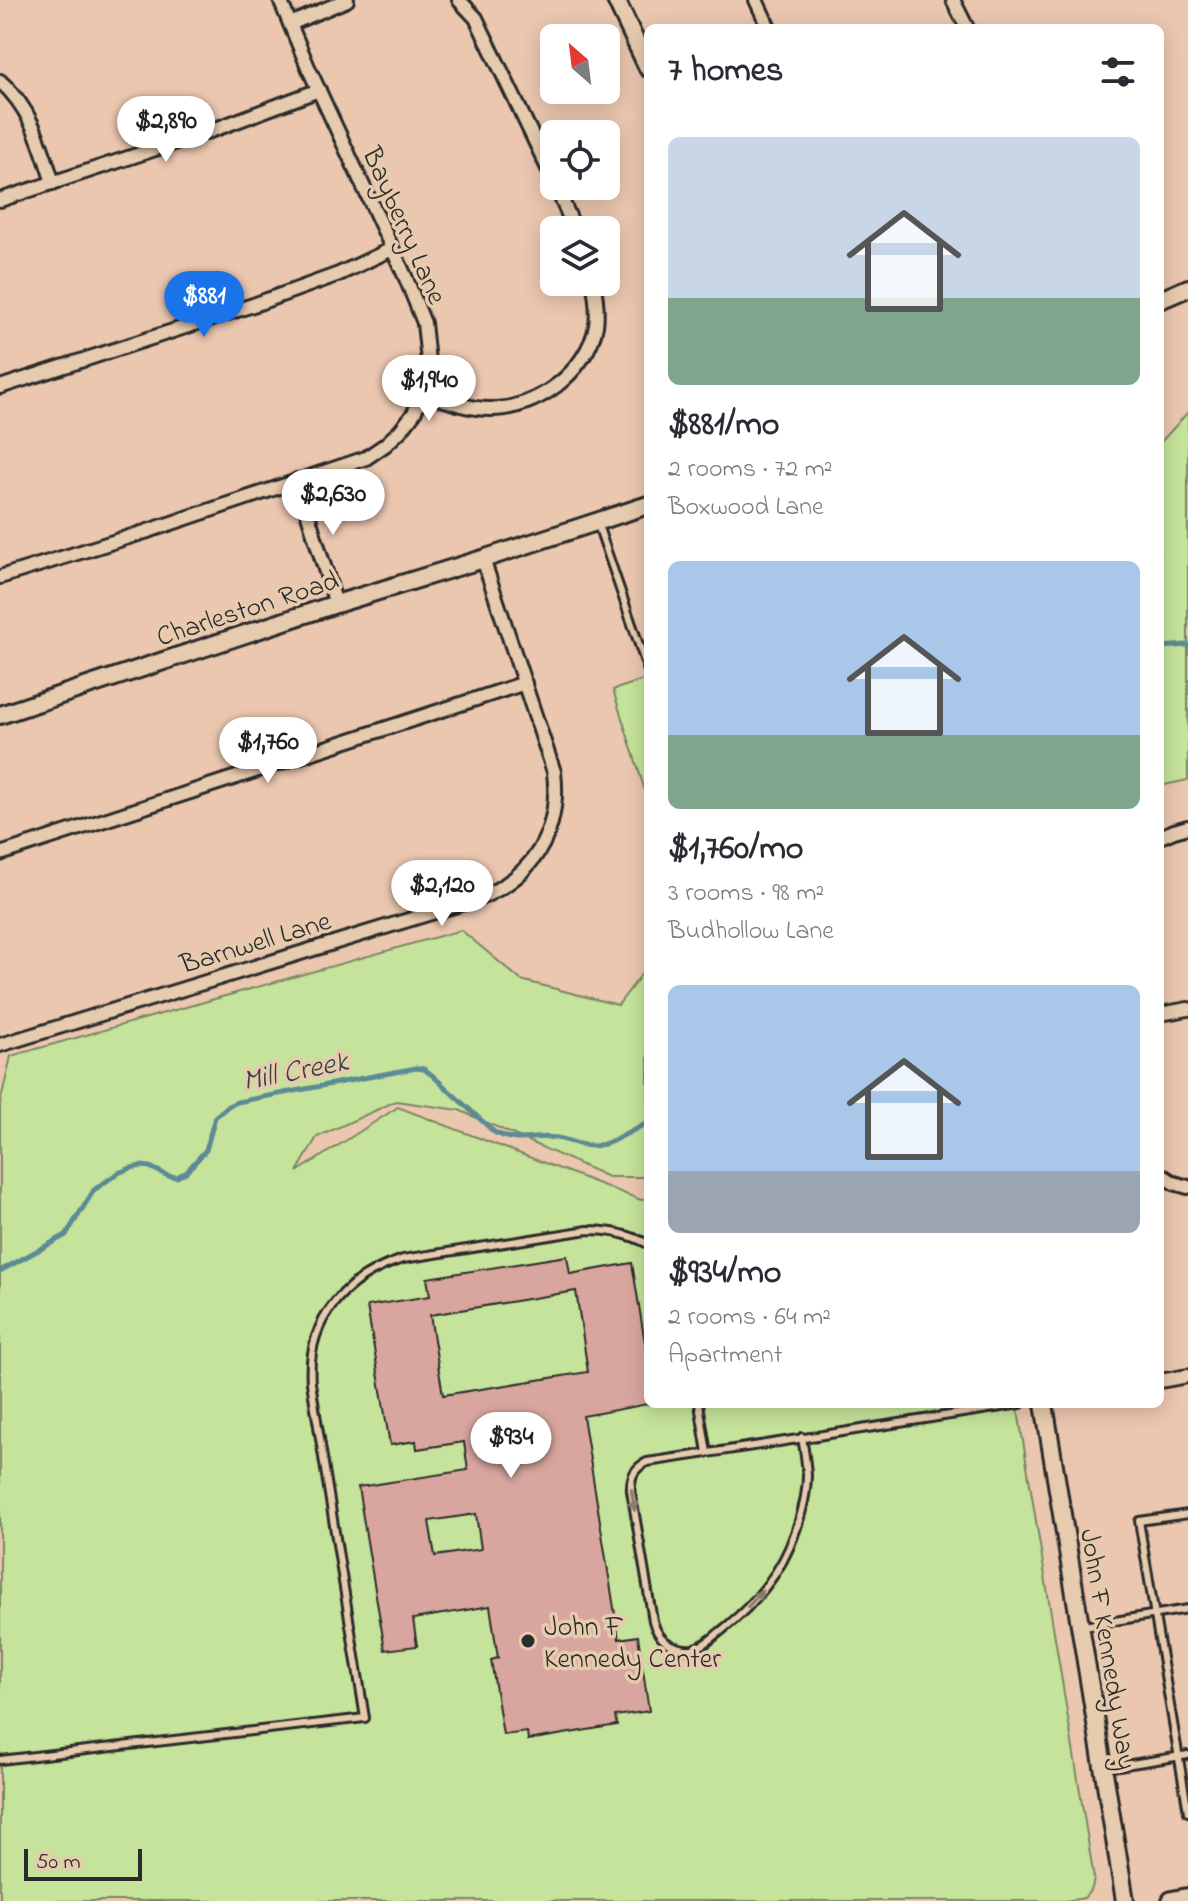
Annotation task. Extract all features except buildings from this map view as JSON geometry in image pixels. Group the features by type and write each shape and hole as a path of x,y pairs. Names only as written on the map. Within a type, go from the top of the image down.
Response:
{"main road":[{"path":"1172,1901 1188,1898"}],"street":[{"name":"Bayberry Lane","path":"0,577 132,537 366,458 385,445 407,421 423,393 429,371 424,323 280,0"},
{"path":"290,24 347,0"},
{"path":"459,0 476,18 540,152"},
{"path":"616,0 644,60"},
{"path":"756,0 767,24"},
{"path":"953,0 965,24"},
{"path":"0,81 10,90 33,124 53,183"},
{"path":"0,200 213,130 319,90"},
{"path":"0,387 301,289 392,249"},
{"path":"1164,298 1188,288"},
{"path":"423,393 456,404 490,409 528,402 546,393 562,381 588,347 595,327 595,296"},
{"path":"297,480 336,604"},
{"name":"Charleston Road","path":"0,715 644,506"},
{"name":"Barnwell Lane","path":"0,1045 477,899 503,887 527,867 536,856 550,826 555,797 554,772 483,559"},
{"path":"0,854 525,683"},
{"path":"1164,835 1188,827"},
{"path":"1164,1013 1188,1009"},
{"path":"1164,1177 1188,1187"},
{"path":"1164,1380 1188,1376"},
{"name":"John F Kennedy Way","path":"1045,1408 1125,1901"}],"lane":[{"path":"596,522 644,660"},
{"path":"0,1760 365,1718 311,1383 314,1338 327,1312 361,1280 403,1259 588,1230 615,1232 644,1242"},
{"path":"700,1408 707,1453"},
{"path":"802,1437 807,1474 805,1497 781,1565 767,1586 705,1644 685,1649 666,1642 656,1630 630,1483 635,1470 647,1462 802,1437 994,1408"},
{"path":"1188,1514 1139,1521 1188,1812"},
{"path":"1080,1627 1188,1609"},
{"path":"1103,1769 1188,1755"}],"green space":[{"path":"1188,412 1188,780 1164,785 1164,439"},
{"path":"644,680 644,787 613,690"},
{"name":"John F Kennedy Center","path":"461,930 521,980 618,1005 644,971 644,1177 608,1177 459,1110 396,1101 317,1137 297,1172 398,1107 644,1200 644,1408 1018,1408 1094,1878 1092,1888 1084,1898 1065,1901 0,1901 0,1104 11,1056"}],"waterway":[{"name":"Mill Creek","path":"1164,647 1188,645"},
{"name":"Mill Creek","path":"0,1271 66,1235 94,1190 118,1173 141,1166 168,1176 177,1177 186,1172 206,1150 215,1117 237,1102 416,1068 432,1075 494,1132 503,1136 519,1139 548,1137 595,1146 644,1125"}],"place":[{"name":"John F Kennedy Center","path":"528,1641"}]}
